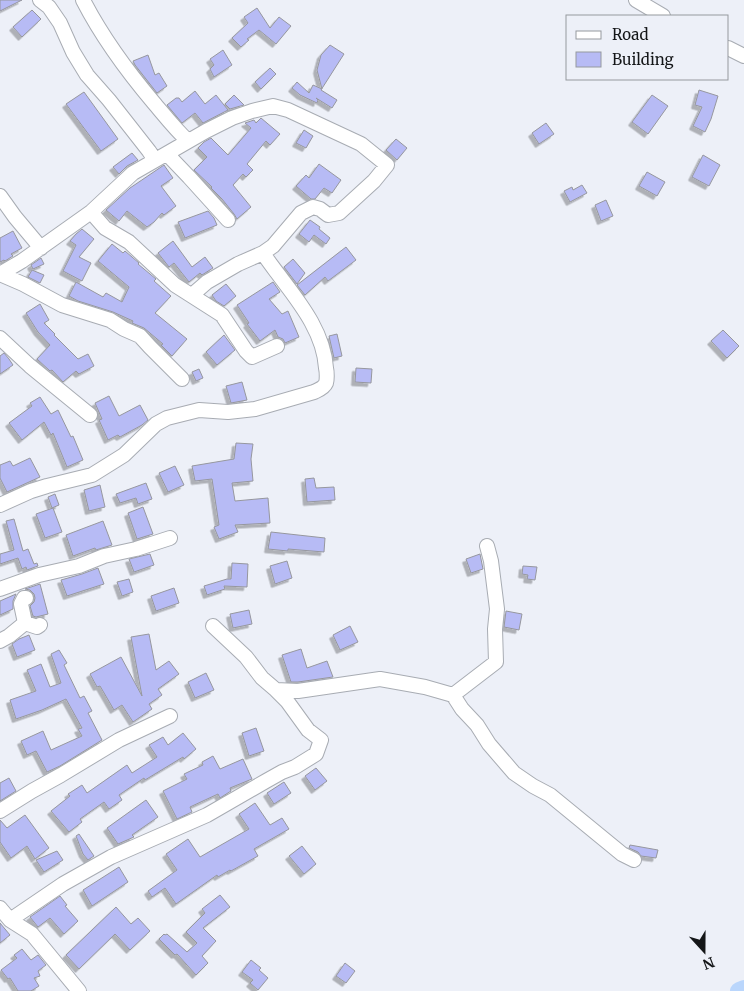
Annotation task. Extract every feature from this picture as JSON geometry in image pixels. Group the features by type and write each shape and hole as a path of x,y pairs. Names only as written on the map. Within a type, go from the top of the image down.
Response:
{"street":[{"path":"40,0 49,8 60,23 87,75 149,151 161,157 189,177 228,220"},
{"path":"83,0 93,19 139,86 169,122 188,141"},
{"path":"636,0 660,15"},
{"path":"729,48 744,56"},
{"path":"0,274 41,248 91,212 133,173 232,118 273,106 288,110 361,144 387,165 374,181 339,213 328,215 320,209 313,207 301,213 273,246 207,282 192,296"},
{"path":"0,196 41,248"},
{"path":"91,212 105,228 129,242 175,285 222,315 252,357 277,346"},
{"path":"0,504 39,488 92,476 124,456 156,424 167,418 199,410 228,412 256,409 321,389 326,383 325,356 314,328 300,304 263,253"},
{"path":"0,274 62,305 110,320 140,336 182,379"},
{"path":"0,338 30,366 90,416"},
{"path":"0,589 39,575 79,566 104,556 170,538"},
{"path":"453,695 496,662 495,629 497,609 491,561 487,546"},
{"path":"25,623 21,604 24,598 26,598"},
{"path":"25,623 37,627 40,626"},
{"path":"0,641 25,623"},
{"path":"10,920 62,884 111,857 207,815 316,754 321,740 308,730 287,702 262,678 246,656 214,626"},
{"path":"276,690 298,691 380,679 425,687 453,695 488,744 514,773 533,786 550,794 622,854 634,860"},
{"path":"0,811 119,740 170,716"},
{"path":"0,908 10,920 32,934 79,991"}],"building":[{"path":"0,0 22,0 0,11"},
{"path":"257,8 270,28 279,17 291,26 276,44 259,30 247,39 249,40 241,47 232,38 248,23 244,17"},
{"path":"32,10 41,19 22,37 13,27"},
{"path":"330,45 344,54 322,89 317,70 321,55"},
{"path":"223,50 232,65 214,77 210,69 214,65 210,59"},
{"path":"148,55 155,75 159,73 167,86 157,93 133,61"},
{"path":"270,68 276,74 261,89 255,82"},
{"path":"297,82 309,93 313,85 337,100 332,108 316,98 318,100 317,103 300,95 292,88"},
{"path":"699,90 718,96 705,132 693,126 702,107 695,105"},
{"path":"195,91 205,104 216,95 228,110 203,123 195,113 182,123 167,105 176,98 179,98 182,102"},
{"path":"84,92 118,139 101,151 66,104"},
{"path":"234,95 244,105 230,109 225,104"},
{"path":"652,95 668,106 648,134 632,122"},
{"path":"261,118 280,134 270,145 266,141 247,164 253,170 246,177 243,174 233,185 251,207 237,219 212,187 194,170 207,157 198,148 211,138 228,155 251,128 245,123 254,120 256,123"},
{"path":"546,123 554,134 539,144 532,133"},
{"path":"304,130 313,136 306,148 296,143"},
{"path":"396,139 407,148 397,160 386,150"},
{"path":"132,153 138,160 127,166 119,174 113,167"},
{"path":"703,155 720,165 709,186 692,177"},
{"path":"319,164 341,180 332,193 324,188 315,199 311,199 296,186 306,175 309,178"},
{"path":"164,165 173,178 161,186 176,206 164,215 162,213 147,227 127,211 119,221 106,210 130,188"},
{"path":"647,172 665,182 657,196 639,186"},
{"path":"582,185 587,193 570,202 564,191 572,187 573,190"},
{"path":"606,200 613,216 601,221 595,205"},
{"path":"208,211 217,225 185,238 178,222"},
{"path":"310,220 330,238 326,244 314,235 309,242 299,234"},
{"path":"82,229 94,239 79,257 91,263 82,281 63,271 76,245 70,241"},
{"path":"13,231 22,248 11,254 13,256 0,262 0,238"},
{"path":"173,241 192,267 205,257 213,268 202,275 200,273 189,282 174,263 169,267 158,253"},
{"path":"112,244 123,253 125,251 139,263 156,279 154,281 171,296 155,313 187,339 172,356 161,345 163,344 144,328 132,323 133,321 69,296 76,282 103,297 106,293 122,302 129,287 98,261"},
{"path":"346,247 356,260 328,281 325,277 305,295 297,285"},
{"path":"41,258 44,264 33,269 31,265"},
{"path":"293,259 305,273 297,284 284,267"},
{"path":"32,270 44,275 40,283 28,277"},
{"path":"273,282 280,292 269,299 282,314 288,311 299,337 285,343 283,339 278,337 275,330 260,341 247,324 249,323 237,305"},
{"path":"226,284 236,296 224,306 216,301 212,295"},
{"path":"40,304 49,320 44,323 54,335 78,359 88,354 94,366 79,374 76,371 63,382 52,370 50,371 37,359 50,345 38,332 26,313"},
{"path":"723,330 739,346 727,358 711,341"},
{"path":"337,334 342,356 334,358 329,336"},
{"path":"224,335 235,350 217,365 206,352"},
{"path":"4,353 13,365 0,374 0,356"},
{"path":"356,368 372,369 371,383 355,382"},
{"path":"199,369 203,378 196,381 192,372"},
{"path":"242,382 247,400 231,403 226,386"},
{"path":"109,396 119,416 140,405 148,420 120,437 118,435 108,440 99,420 102,419 95,403"},
{"path":"40,397 51,414 58,410 71,437 73,436 83,460 67,467 53,433 51,435 44,422 22,440 9,423 32,406 30,403"},
{"path":"236,443 253,444 251,459 253,481 232,483 235,501 268,498 270,523 235,525 238,532 219,539 214,527 219,525 212,479 195,481 192,466 234,459"},
{"path":"30,458 40,477 7,492 0,478 0,465 10,461 13,466"},
{"path":"175,466 184,485 168,492 159,473"},
{"path":"314,478 316,488 334,487 335,500 307,502 305,479"},
{"path":"146,483 152,499 138,504 136,498 120,503 116,494"},
{"path":"100,485 105,507 89,511 84,490"},
{"path":"55,494 59,505 52,508 48,497"},
{"path":"143,507 153,534 137,539 128,513"},
{"path":"53,508 62,532 45,538 36,514"},
{"path":"14,519 23,551 28,549 34,564 37,563 38,566 27,570 26,567 22,569 18,558 0,564 0,554 14,550 6,521"},
{"path":"103,521 112,545 96,550 95,548 73,556 66,535"},
{"path":"271,532 325,538 324,552 268,549"},
{"path":"150,554 154,565 134,572 129,559"},
{"path":"480,554 483,569 471,573 466,559"},
{"path":"287,561 292,578 275,584 270,566"},
{"path":"232,563 248,564 247,587 224,586 225,589 207,595 204,586 231,579"},
{"path":"523,566 537,567 535,580 527,579 528,575 522,574"},
{"path":"98,568 104,584 67,596 61,580"},
{"path":"129,579 133,592 122,596 117,582"},
{"path":"40,584 48,614 36,617 33,616 30,606 34,602 34,594 30,590 25,589"},
{"path":"174,588 179,603 156,611 151,596"},
{"path":"16,594 13,601 13,609 0,615 0,601"},
{"path":"249,610 252,624 233,628 230,614"},
{"path":"506,611 522,614 519,630 504,627"},
{"path":"350,626 358,642 340,650 333,635"},
{"path":"149,634 156,670 169,661 179,674 158,689 162,695 149,704 152,709 133,722 122,705 114,710 100,686 97,687 90,674 121,657 142,696 131,637"},
{"path":"29,635 35,650 17,657 12,644"},
{"path":"301,649 307,668 327,661 333,677 291,682 282,655"},
{"path":"59,650 67,663 64,665 80,698 84,696 92,711 88,713 102,740 47,772 36,751 27,755 21,741 43,731 51,750 82,736 78,729 82,728 66,699 16,719 10,700 36,691 27,670 41,664 50,687 61,683 51,654"},
{"path":"206,673 214,690 195,698 188,682"},
{"path":"256,728 264,751 249,756 242,733"},
{"path":"183,733 196,749 184,759 183,757 145,780 144,778 119,795 122,800 109,809 104,802 80,819 82,822 69,832 51,811 70,796 68,794 82,785 87,793 127,765 132,773 157,757 149,745 163,737 168,745"},
{"path":"213,756 220,769 243,759 252,779 230,788 231,791 220,798 218,794 190,807 192,812 177,819 163,791 187,779 184,774 203,765 202,762"},
{"path":"316,768 327,781 315,790 305,776"},
{"path":"9,778 16,791 0,801 0,783"},
{"path":"284,782 291,793 274,804 267,793"},
{"path":"146,800 158,817 132,835 134,837 118,844 107,828"},
{"path":"255,803 270,825 282,818 289,829 254,849 258,856 231,871 218,877 217,875 176,904 165,888 152,897 148,891 177,870 166,854 188,839 200,857 249,829 239,814"},
{"path":"25,815 49,848 35,859 27,846 11,858 0,842 0,820 7,828"},
{"path":"79,834 94,856 88,860 83,854 76,836"},
{"path":"630,845 658,850 656,858 641,856 638,852 629,848"},
{"path":"302,846 316,864 304,874 289,856"},
{"path":"57,851 63,860 44,872 36,860"},
{"path":"119,867 128,882 92,906 83,890"},
{"path":"220,895 230,907 203,928 216,941 202,956 208,963 196,975 177,954 175,955 159,939 164,934 167,934 187,952 197,943 186,932 205,913 202,909"},
{"path":"60,896 67,905 65,906 78,921 64,934 50,918 38,927 30,917"},
{"path":"116,907 131,924 138,918 150,931 130,950 115,934 79,969 66,955"},
{"path":"0,923 10,935 0,943"},
{"path":"22,949 31,960 38,955 46,965 38,971 40,976 34,978 39,986 31,991 18,991 10,978 8,979 1,970 17,958 14,955"},
{"path":"251,960 261,968 259,970 268,978 258,990 250,983 253,980 242,972"},
{"path":"345,963 355,971 346,983 336,976"}],"waterway":[{"path":"739,991 744,989"}]}
